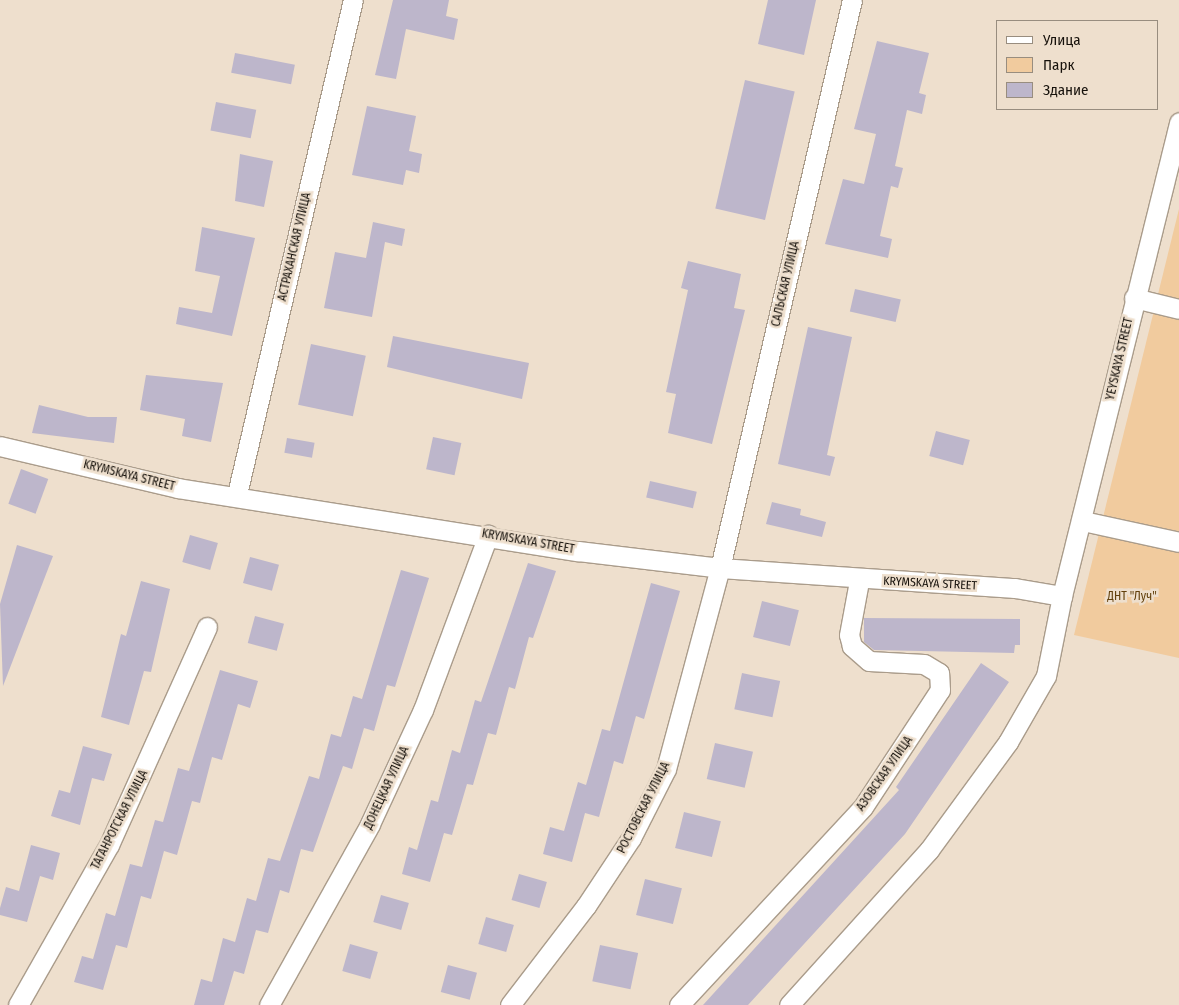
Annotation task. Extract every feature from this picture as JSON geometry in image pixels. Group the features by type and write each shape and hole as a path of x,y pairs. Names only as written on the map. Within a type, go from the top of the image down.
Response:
{"street":[{"name":"АСТРАХАНСКАЯ УЛИЦА","path":"237,494 354,0"},
{"name":"САЛЬСКАЯ УЛИЦА","path":"718,575 852,0"},
{"name":"YEYSKAYA STREET","path":"789,1005 929,850 1008,742 1046,676 1062,596 1084,521 1134,298 1179,122"},
{"path":"1134,298 1179,309"},
{"name":"KRYMSKAYA STREET","path":"0,446 178,488 237,494 718,575 1015,588 1062,596"},
{"path":"1084,521 1179,542"},
{"name":"ДОНЕЦКАЯ УЛИЦА","path":"269,1005 370,824 423,710 488,535"},
{"name":"РОСТОВСКАЯ УЛИЦА","path":"510,1005 586,906 631,838 666,769 718,575"},
{"name":"АЗОВСКАЯ УЛИЦА","path":"679,1005 863,807 940,690 939,673 924,664 869,660 852,646 849,635 859,581"},
{"name":"ТАГАНРОГСКАЯ УЛИЦА","path":"18,1005 109,846 207,627"}],"green space":[{"name":"ДНТ \"Луч\"","path":"1179,209 1179,658 1074,635"}],"building":[{"path":"393,0 449,0 446,16 458,19 454,40 406,29 396,79 375,75"},
{"path":"768,0 816,0 804,55 758,44"},
{"path":"877,41 929,53 919,93 926,95 922,114 907,110 895,166 903,168 898,188 891,186 880,236 892,239 888,258 825,244 843,179 864,184 876,134 854,129"},
{"path":"235,53 295,65 291,84 231,73"},
{"path":"745,80 795,91 765,220 715,209"},
{"path":"216,102 256,110 251,138 210,130"},
{"path":"367,106 416,116 409,151 422,154 419,173 406,170 403,185 352,175"},
{"path":"240,154 273,161 264,207 235,201"},
{"path":"373,222 405,229 402,246 385,242 372,317 324,308 335,252 366,258"},
{"path":"202,227 255,238 232,336 176,324 179,307 212,313 220,276 195,271"},
{"path":"688,261 741,274 734,308 745,310 712,444 668,433 676,394 666,392 688,290 681,288"},
{"path":"855,289 901,300 896,322 850,311"},
{"path":"808,327 852,337 827,455 835,457 830,476 778,464"},
{"path":"393,336 529,363 522,399 387,367"},
{"path":"311,344 366,356 353,416 298,405"},
{"path":"146,375 223,383 211,442 182,436 185,419 140,410"},
{"path":"39,405 88,417 117,417 114,443 32,433"},
{"path":"936,431 970,440 963,465 929,456"},
{"path":"433,437 461,443 455,475 426,469"},
{"path":"287,438 315,443 312,458 284,453"},
{"path":"21,469 48,479 36,514 8,504"},
{"path":"650,481 697,492 693,508 646,498"},
{"path":"772,502 801,509 800,515 826,522 822,537 766,524"},
{"path":"190,535 218,543 210,570 182,562"},
{"path":"17,545 53,556 3,686 0,604"},
{"path":"250,557 279,565 272,591 243,583"},
{"path":"528,563 556,571 533,638 529,637 515,689 509,687 496,735 488,733 473,785 467,784 452,835 444,833 430,882 402,874 409,847 417,850 431,800 438,802 452,750 460,753 475,700 481,702"},
{"path":"401,570 429,578 395,687 387,685 374,731 364,728 352,769 343,766 313,852 301,849 289,893 280,890 268,933 256,930 244,974 234,971 224,1005 194,1005 201,979 212,982 223,938 235,942 247,898 256,901 268,858 280,861 309,776 319,779 331,734 341,737 353,696 362,699"},
{"path":"141,581 170,589 151,672 144,671 129,725 101,717 121,634 126,636"},
{"path":"651,583 680,591 644,719 636,716 623,764 614,761 599,817 585,813 572,862 543,854 550,827 564,831 578,782 586,785 602,729 610,731"},
{"path":"762,601 799,610 790,646 753,637"},
{"path":"255,616 284,624 277,651 248,643"},
{"path":"864,618 1020,619 1020,645 1015,645 1014,653 874,650 864,642"},
{"path":"981,663 1009,682 905,834 748,1005 703,1005 899,790 896,787"},
{"path":"220,670 258,681 250,708 238,704 222,760 212,757 200,803 192,801 177,855 164,851 151,899 141,896 127,948 116,945 103,990 74,982 82,956 93,959 106,913 115,916 130,864 142,867 155,820 163,822 178,768 189,771"},
{"path":"742,673 780,681 772,717 734,709"},
{"path":"715,743 753,752 745,788 707,779"},
{"path":"83,746 112,754 104,781 92,778 80,825 51,816 59,790 70,793"},
{"path":"684,812 721,821 712,857 675,848"},
{"path":"31,845 60,853 53,880 40,876 27,922 0,915 0,908 6,887 19,891"},
{"path":"519,874 547,882 539,908 512,900"},
{"path":"645,879 682,888 673,924 636,915"},
{"path":"381,895 409,903 401,930 373,922"},
{"path":"486,917 514,925 506,952 478,944"},
{"path":"350,944 378,952 370,979 342,971"},
{"path":"600,945 638,953 630,989 592,981"},
{"path":"448,965 477,973 470,1000 441,992"}]}
